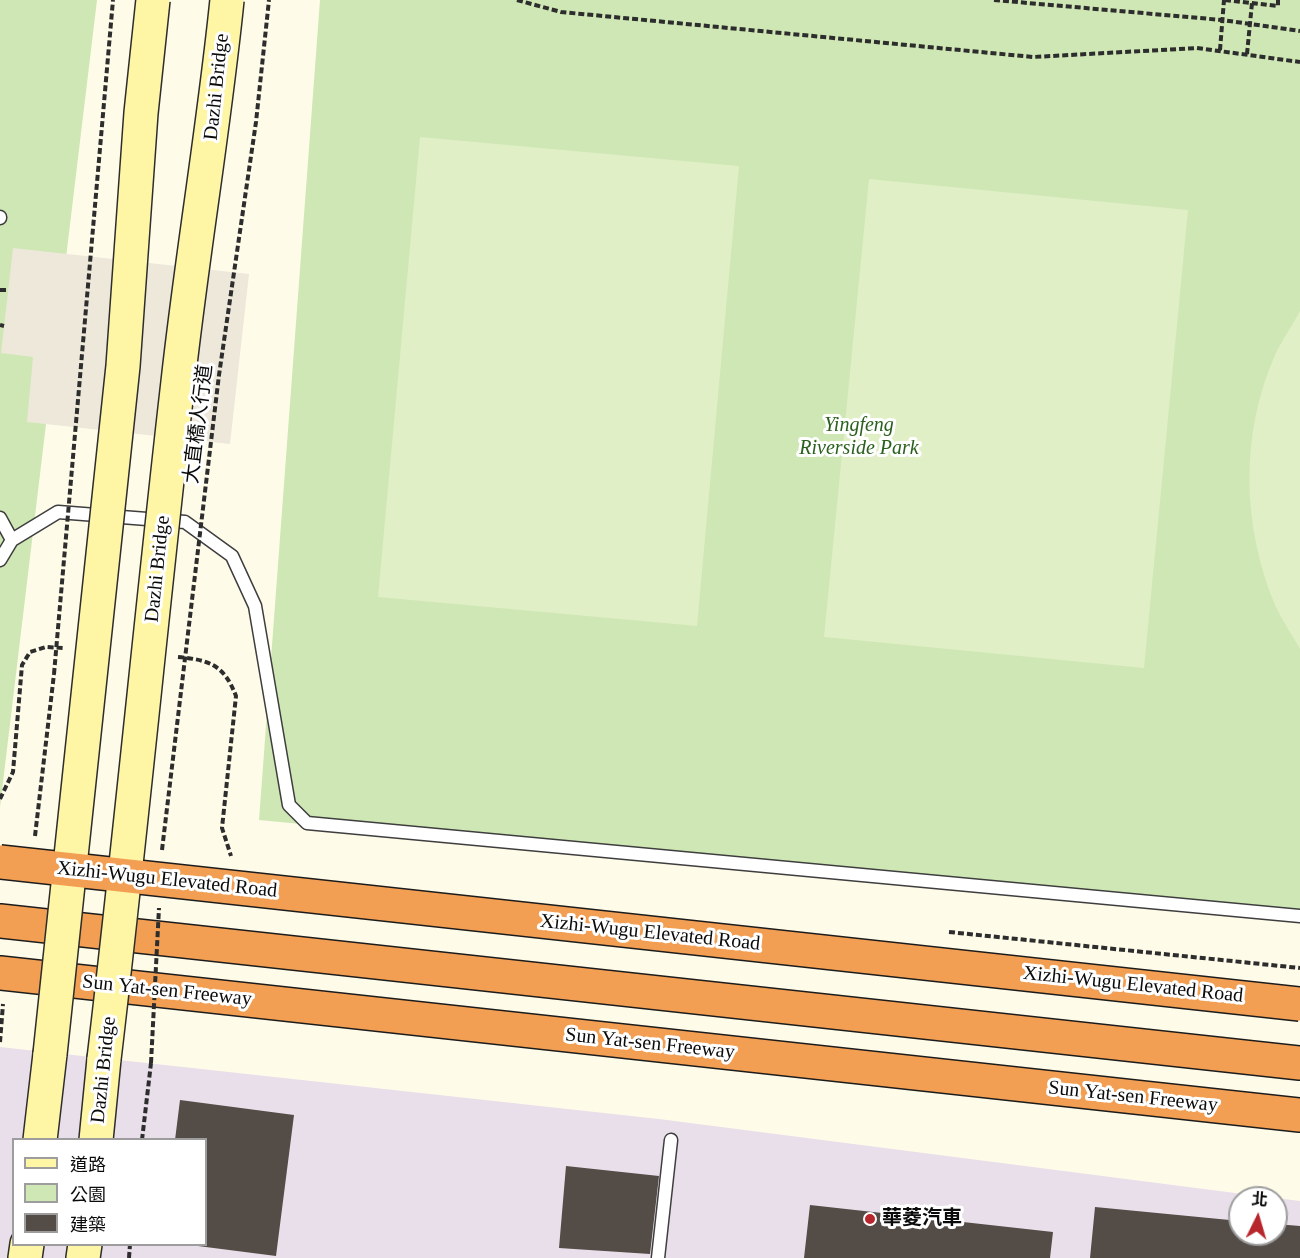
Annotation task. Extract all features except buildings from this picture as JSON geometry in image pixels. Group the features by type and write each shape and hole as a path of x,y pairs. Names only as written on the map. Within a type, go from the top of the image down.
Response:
{"highway":[{"name":"Xizhi-Wugu Elevated Road","path":"0,862 1300,1004"},
{"path":"0,921 1300,1063"},
{"name":"Sun Yat-sen Freeway","path":"0,973 1300,1115"}],"main road":[{"path":"39,1138 123,366 141,113 153,0"},
{"name":"Dazhi Bridge","path":"96,1138 178,380 214,121 227,0"}],"lane":[{"path":"0,560 12,540 58,512 185,522 232,556 255,606 289,805 307,823 1300,916"},
{"path":"0,518 12,540"},
{"path":"658,1258 671,1140"}],"path":[{"path":"34,846 55,662 113,0"},
{"name":"大直橋人行道","path":"162,858 219,375 256,122 269,0"},
{"path":"517,0 561,12 1033,57 1197,48 1300,62"},
{"path":"994,0 1222,20 1300,32"},
{"path":"1220,50 1225,0 1270,2 1278,6 1278,0"},
{"path":"1247,54 1252,3"},
{"path":"0,290 8,291"},
{"path":"0,799 13,772 22,665"},
{"path":"142,1138 151,1063 159,904"}],"shaded area":[{"path":"13,248 249,274 230,444 27,422 33,357 1,353"},
{"path":"0,1047 659,1119 1228,1192 1228,1246 1288,1246 1288,1200 1300,1201 1300,1258 0,1258"}],"green space":[{"path":"0,0 97,0 0,807"},
{"name":"Yingfeng Riverside Park","path":"320,0 1300,0 1300,920 259,820"},
{"path":"420,137 739,166 697,626 378,597"},
{"path":"869,179 1188,210 1144,668 824,637"},
{"path":"1300,311 1300,649 1275,605 1264,575 1251,512 1250,480 1251,448 1264,385 1275,355"}],"place":[{"name":"華菱汽車","path":"870,1219"}]}
